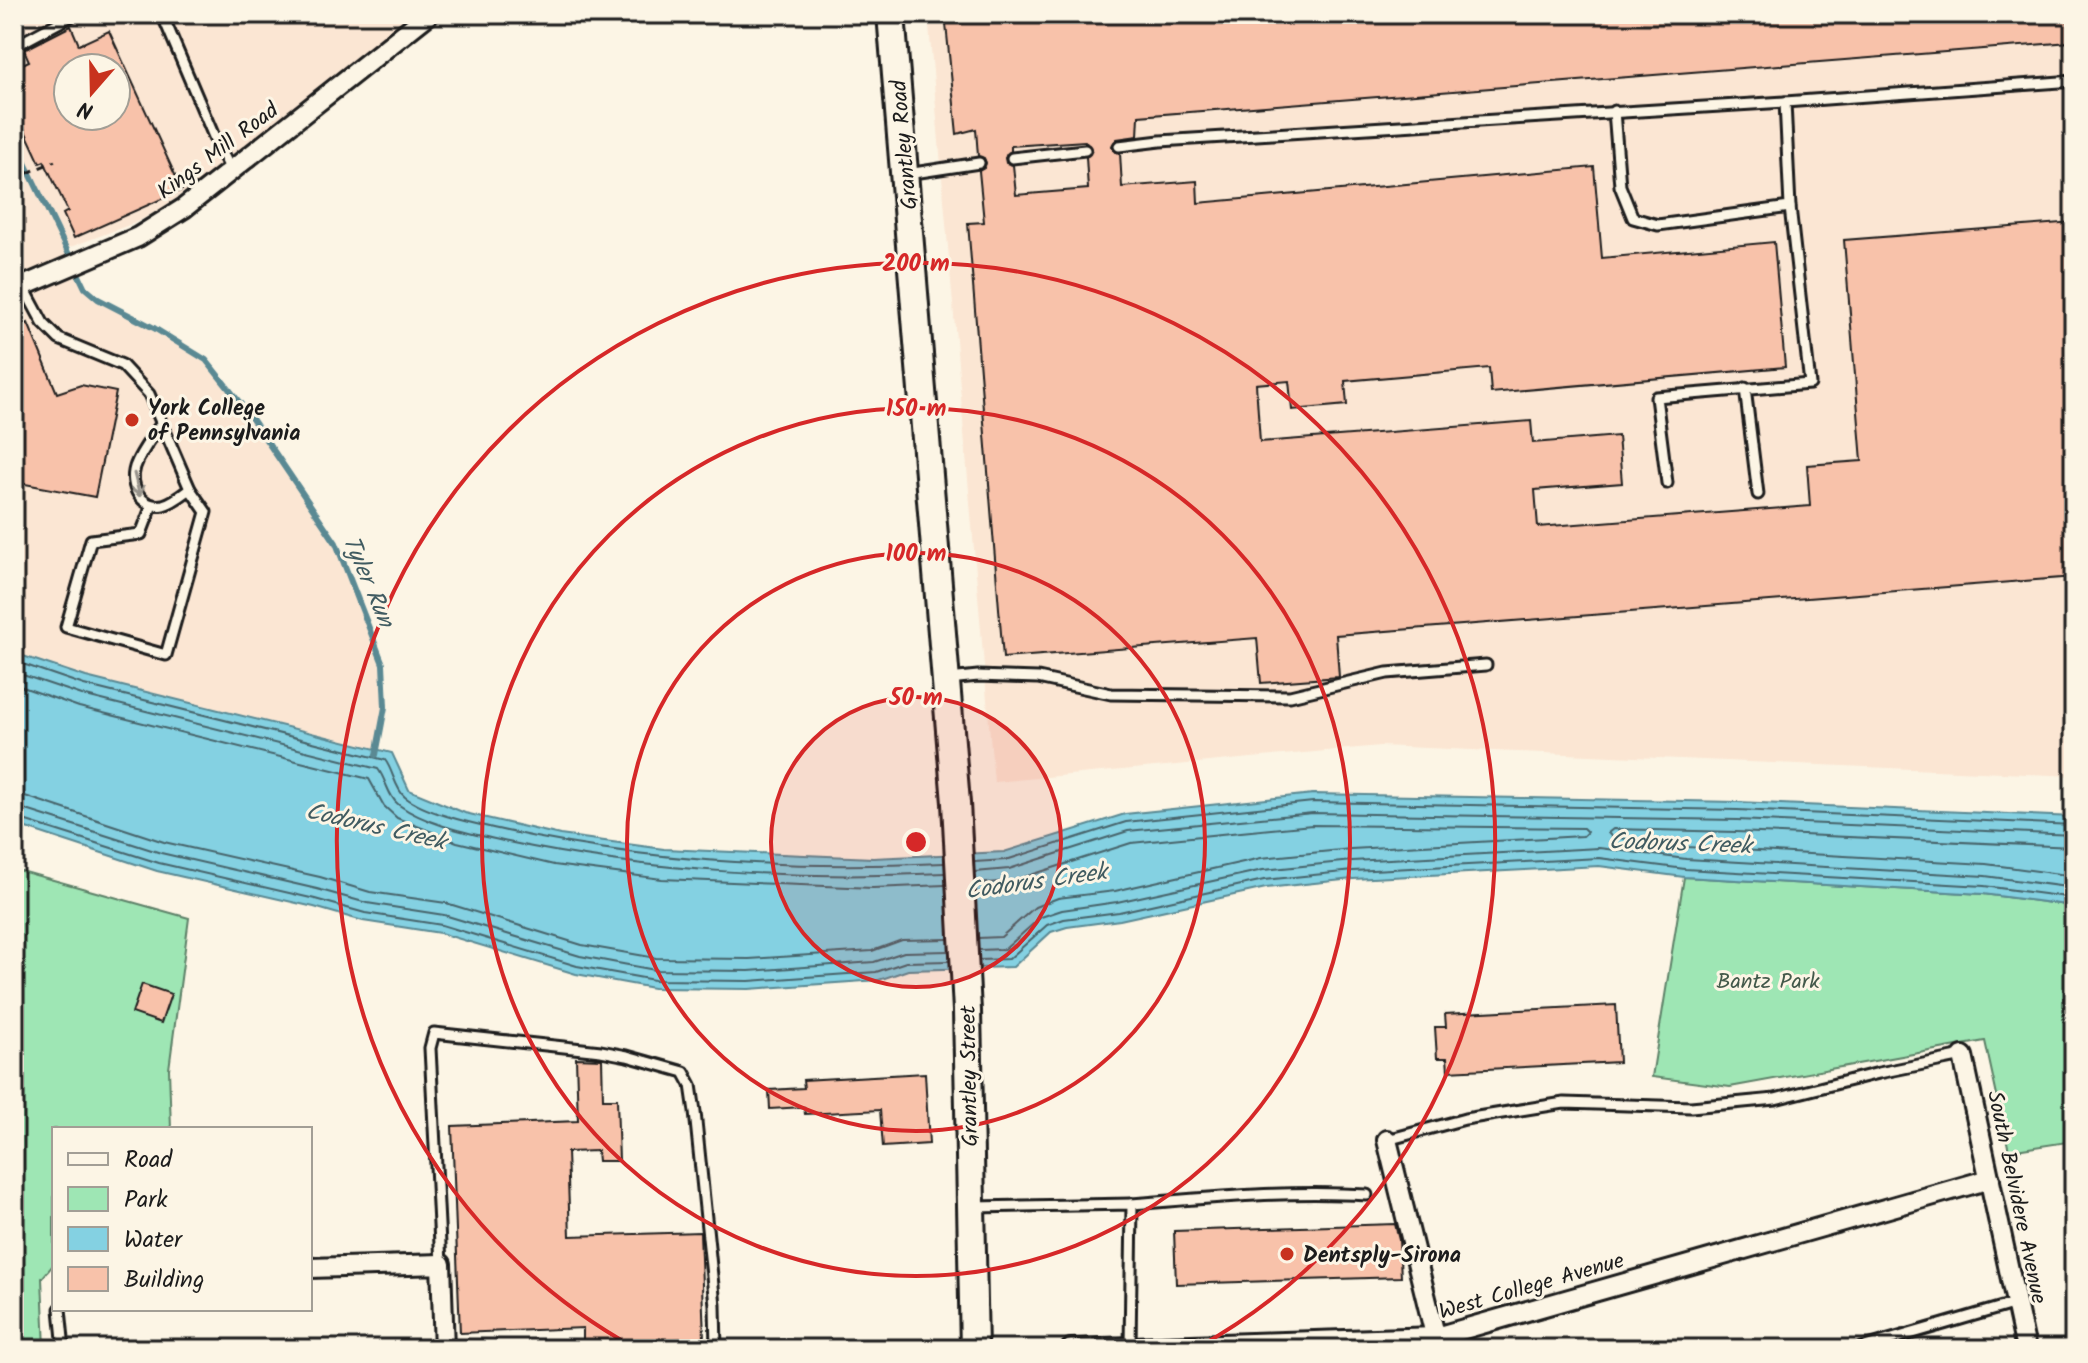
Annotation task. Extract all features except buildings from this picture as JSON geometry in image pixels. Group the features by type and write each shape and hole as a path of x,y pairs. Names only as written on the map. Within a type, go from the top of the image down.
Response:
{"street":[{"name":"Kings Mill Road","path":"18,288 138,237 172,215 429,14"},
{"name":"Grantley Road","path":"891,14 956,803"},
{"name":"Grantley Street","path":"956,803 967,1011 974,1349"},
{"name":"South Belvidere Avenue","path":"1963,1056 2026,1349"},
{"path":"1387,1140 1437,1343"},
{"name":"West College Avenue","path":"1071,1349 1437,1343 1990,1179"},
{"path":"312,1268 441,1264 444,1349"}],"lane":[{"path":"15,46 75,14"},
{"path":"162,14 231,170"},
{"path":"1119,146 2074,81"},
{"path":"1667,483 1656,397 1810,384 1790,207 1785,102"},
{"path":"1614,111 1620,186 1633,218 1658,225 1790,207"},
{"path":"1012,158 1085,150"},
{"path":"905,174 979,163"},
{"path":"14,269 18,288 43,323 59,339 122,365 149,394 190,489 206,512 166,655 66,627 91,540 141,534 152,505"},
{"path":"1745,388 1758,494"},
{"path":"161,424 140,456 133,479 140,498 152,505 170,502 190,489"},
{"path":"946,679 978,676 1038,678 1111,694 1290,696 1387,673 1486,665"},
{"path":"441,1264 430,1048 434,1033 601,1051 684,1072 691,1085 695,1112 715,1305 716,1349"},
{"path":"1387,1140 1465,1119 1564,1103 1691,1107 1775,1099 1963,1056"},
{"path":"971,1207 1132,1204 1325,1192 1367,1195"},
{"path":"1132,1204 1132,1348"},
{"path":"1858,1349 2016,1303"},
{"path":"60,1311 64,1349"}],"path":[{"path":"14,179 55,161"}],"shaded area":[{"name":"York College of Pennsylvania","path":"14,14 415,14 253,142 164,207 137,222 65,249 85,288 98,299 206,360 295,479 336,543 380,654 385,707 377,750 86,677 14,653"},
{"path":"928,14 2074,14 2074,776 1380,746 994,782"}],"green space":[{"path":"14,869 189,918 169,1069 171,1127 52,1127 52,1266 42,1278 45,1349 14,1349"},
{"name":"Bantz Park","path":"1684,877 1983,894 2074,906 2074,1141 2009,1151 1985,1041 1730,1087 1652,1077"}],"water":[{"name":"Codorus Creek","path":"14,653 86,677 392,753 409,790 465,813 560,835 664,849 873,858 1004,852 1125,814 1313,794 1737,802 2074,817 2074,906 1983,894 1684,877 1599,866 1353,879 1266,888 1120,920 1067,927 1051,932 1013,967 908,970 879,980 749,989 653,988 576,974 440,933 363,921 157,871 14,824"}],"waterway":[{"name":"Tyler Run","path":"14,140 85,288 98,299 206,360 248,413 336,543 383,664 385,707 376,755"}],"place":[{"name":"York College of Pennsylvania","path":"132,420"},
{"name":"Dentsply-Sirona","path":"1287,1254"}]}
